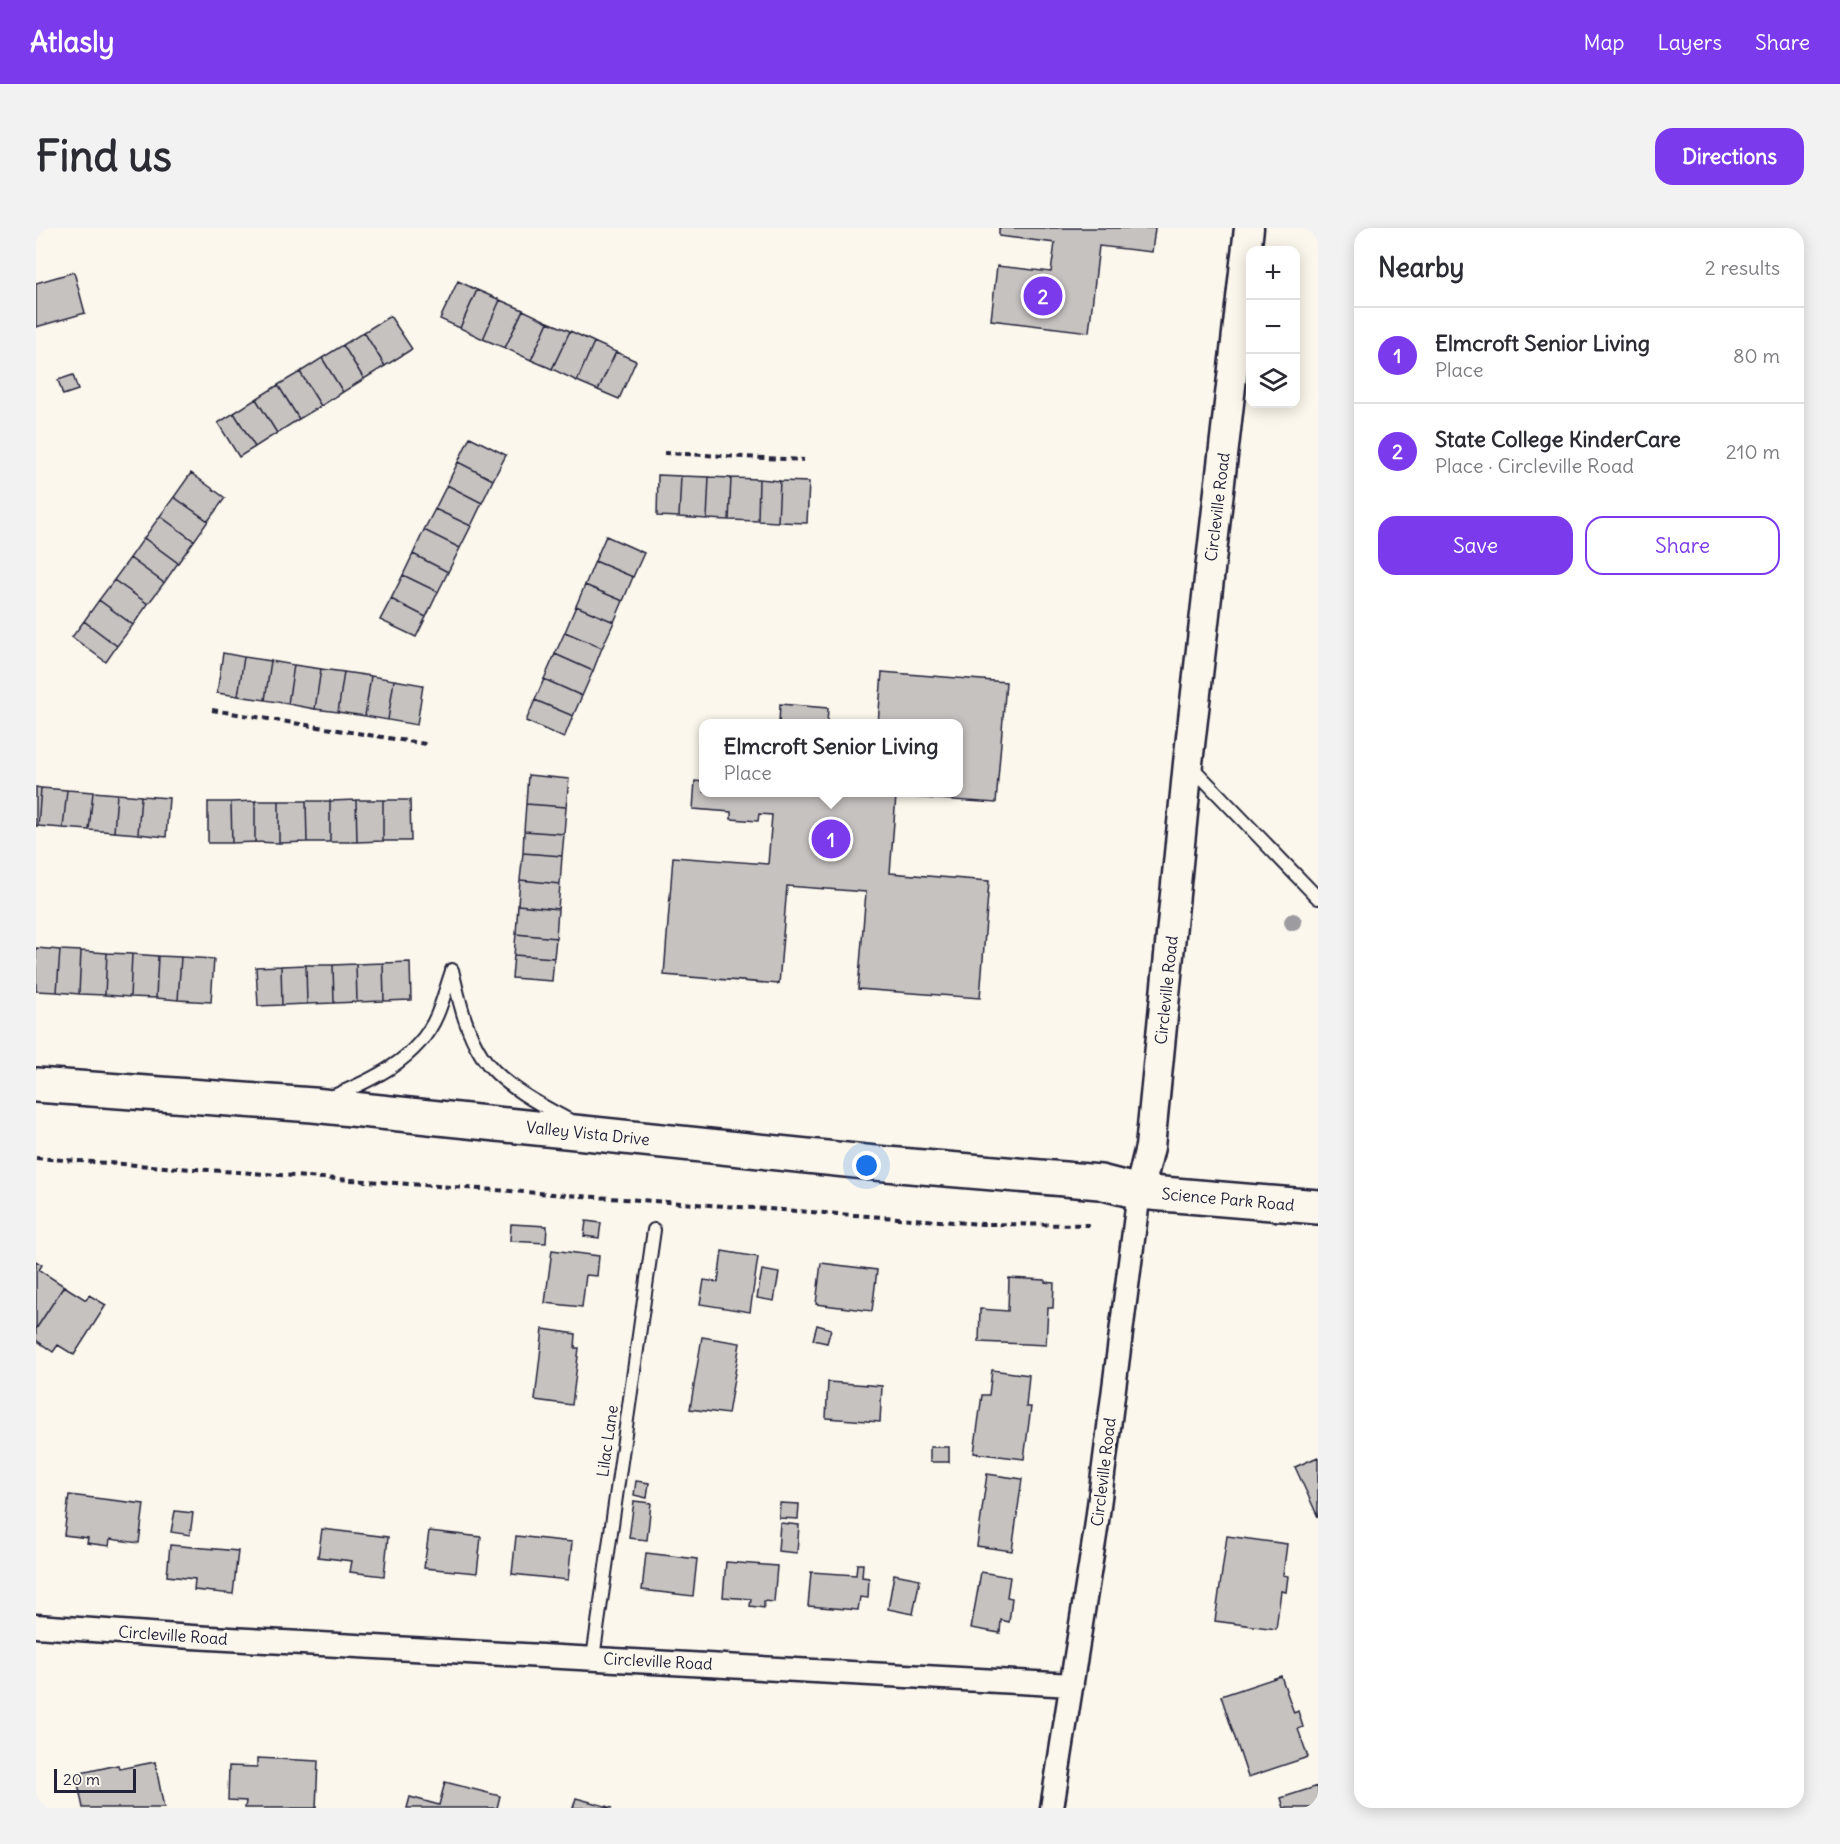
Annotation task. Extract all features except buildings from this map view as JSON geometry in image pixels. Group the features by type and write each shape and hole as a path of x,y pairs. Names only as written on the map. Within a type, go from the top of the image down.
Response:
{"main road":[{"name":"Valley Vista Drive","path":"36,1085 313,1105 875,1163 1100,1182 1139,1192"},
{"name":"Science Park Road","path":"1139,1192 1318,1207"}],"street":[{"name":"Circleville Road","path":"36,1626 192,1637 1072,1685 1096,1529 1139,1192 1150,1147 1188,763 1249,228"},
{"path":"1052,1808 1072,1685"}],"lane":[{"path":"1188,763 1318,898"},
{"path":"313,1105 375,1078 402,1059 420,1041 436,1017 452,970 471,1036 490,1066 542,1106 593,1133"},
{"name":"Lilac Lane","path":"593,1658 654,1230"}],"path":[{"path":"664,453 804,460"},
{"path":"212,710 426,744"},
{"path":"36,1158 983,1224 1093,1225"}],"place":[{"name":"State College KinderCare","path":"1043,296"},
{"name":"Elmcroft Senior Living","path":"831,839"}]}
